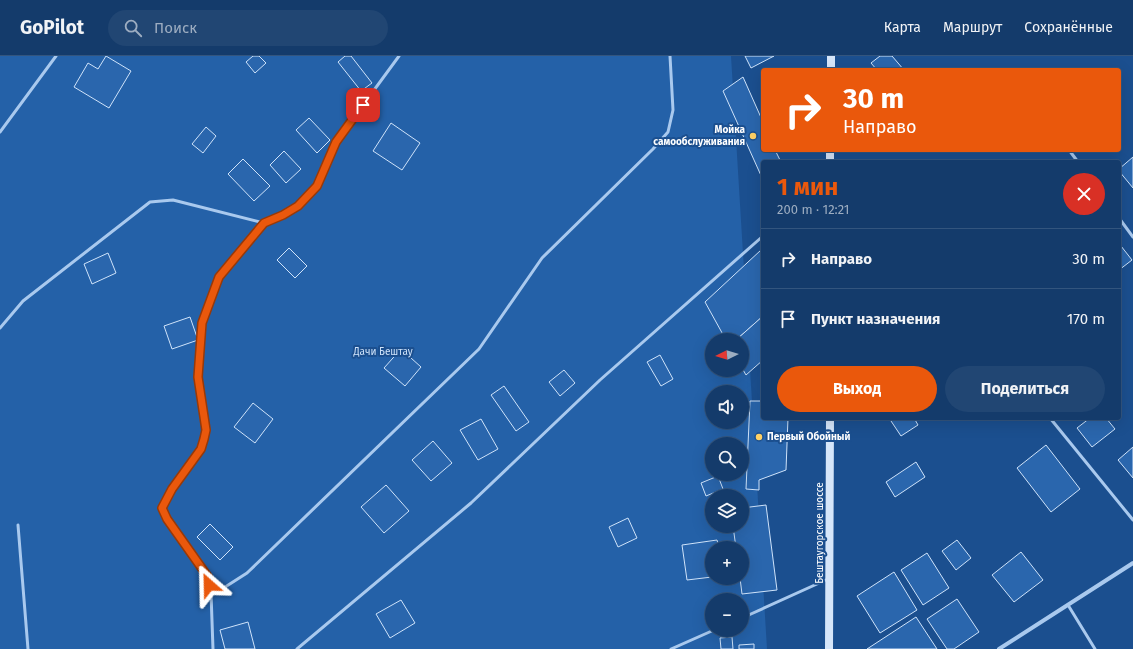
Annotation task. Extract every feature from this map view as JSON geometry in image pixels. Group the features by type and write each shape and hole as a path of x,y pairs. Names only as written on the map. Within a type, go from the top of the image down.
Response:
{"main road":[{"path":"831,56 831,68"},
{"name":"Бештаугорское шоссе","path":"829,649 830,420"}],"street":[{"path":"999,649 1133,563"}],"lane":[{"path":"0,132 56,56"},
{"path":"213,649 211,593 208,577 167,519 162,508 172,489 201,449 206,430 198,377 202,323 219,277 264,223 283,215 298,206 317,186 336,142 399,56"},
{"path":"211,593 222,589 247,573 478,349 542,258 653,149 668,132 673,110 670,56"},
{"path":"0,328 23,301 150,202 173,200 264,223"},
{"path":"1121,221 1133,237"},
{"path":"297,649 471,503 600,380 761,238"},
{"path":"1052,420 1133,520"},
{"path":"18,525 28,649"},
{"path":"749,615 830,578"},
{"path":"1068,605 1095,649"},
{"path":"670,649 705,634"}],"green space":[{"name":"Дачи Бештау","path":"0,56 731,56 748,333 705,333 705,377 749,377 749,352 767,649 0,649"}],"building":[{"path":"106,56 131,71 109,108 74,87 88,63 98,69"},
{"path":"253,56 259,56 266,63 255,73 246,62"},
{"path":"345,56 351,56 372,83 361,91 338,62"},
{"path":"745,56 774,56 751,68"},
{"path":"880,56 892,56 902,68 875,68 871,63"},
{"name":"Мойка самообслуживания","path":"743,77 761,118 761,152 776,152 780,160 761,160 761,176 723,91"},
{"path":"309,118 330,140 317,153 296,130"},
{"path":"391,123 420,143 402,170 373,151"},
{"path":"206,127 216,136 203,153 192,144"},
{"path":"284,151 301,169 286,183 270,165"},
{"path":"1133,157 1133,188 1121,173 1121,167"},
{"path":"243,159 270,186 254,201 228,174"},
{"path":"1121,246 1132,260 1121,268"},
{"path":"289,248 307,266 295,278 277,260"},
{"path":"761,250 761,318 744,333 722,333 705,302"},
{"path":"108,253 116,273 92,284 84,264"},
{"path":"190,317 198,340 172,349 164,326"},
{"path":"761,318 761,362 749,372 749,333 744,333"},
{"path":"401,349 421,367 405,386 384,368"},
{"path":"660,355 673,379 661,386 647,362"},
{"path":"564,370 575,383 560,396 549,382"},
{"path":"504,386 529,422 516,431 491,395"},
{"path":"750,401 761,401 761,420 788,420 786,470 759,480 759,490 746,489 746,481 749,481"},
{"path":"253,403 273,419 255,443 234,427"},
{"path":"481,419 498,449 478,460 460,430"},
{"path":"890,420 915,420 918,425 901,436"},
{"path":"1087,420 1108,420 1115,429 1092,447 1077,428"},
{"path":"433,441 452,463 431,481 412,460"},
{"path":"1046,445 1080,489 1051,512 1017,468"},
{"path":"1133,447 1133,478 1118,460"},
{"path":"916,462 925,477 895,497 886,482"},
{"path":"706,481 720,481 723,489 705,489 705,493 701,483"},
{"path":"386,485 409,511 384,533 361,507"},
{"path":"766,505 777,590 742,593 741,585 749,585 749,541 735,541 734,533 749,533 749,507"},
{"path":"628,518 637,538 618,547 609,527"},
{"path":"210,524 233,547 220,560 197,537"},
{"path":"957,540 971,558 956,570 942,551"},
{"path":"705,542 705,578 687,580 682,545"},
{"path":"1021,552 1043,580 1014,602 992,575"},
{"path":"927,553 949,588 923,605 901,570"},
{"path":"894,572 917,610 880,633 857,596"},
{"path":"957,599 979,632 954,649 947,649 927,619"},
{"path":"401,600 415,623 390,638 376,614"},
{"path":"916,617 937,649 867,649"},
{"path":"248,622 255,649 225,649 220,630"},
{"path":"732,637 733,649 721,649 720,638"},
{"path":"754,644 754,649 739,649 739,645"}],"place":[{"name":"Мойка самообслуживания","path":"753,136"},
{"name":"Первый Обойный","path":"759,437"}],"route":[{"path":"209,585 208,577 167,519 162,508 172,489 201,449 206,430 198,377 202,323 219,277 264,223 283,215 298,206 317,186 336,142 363,105"}]}
